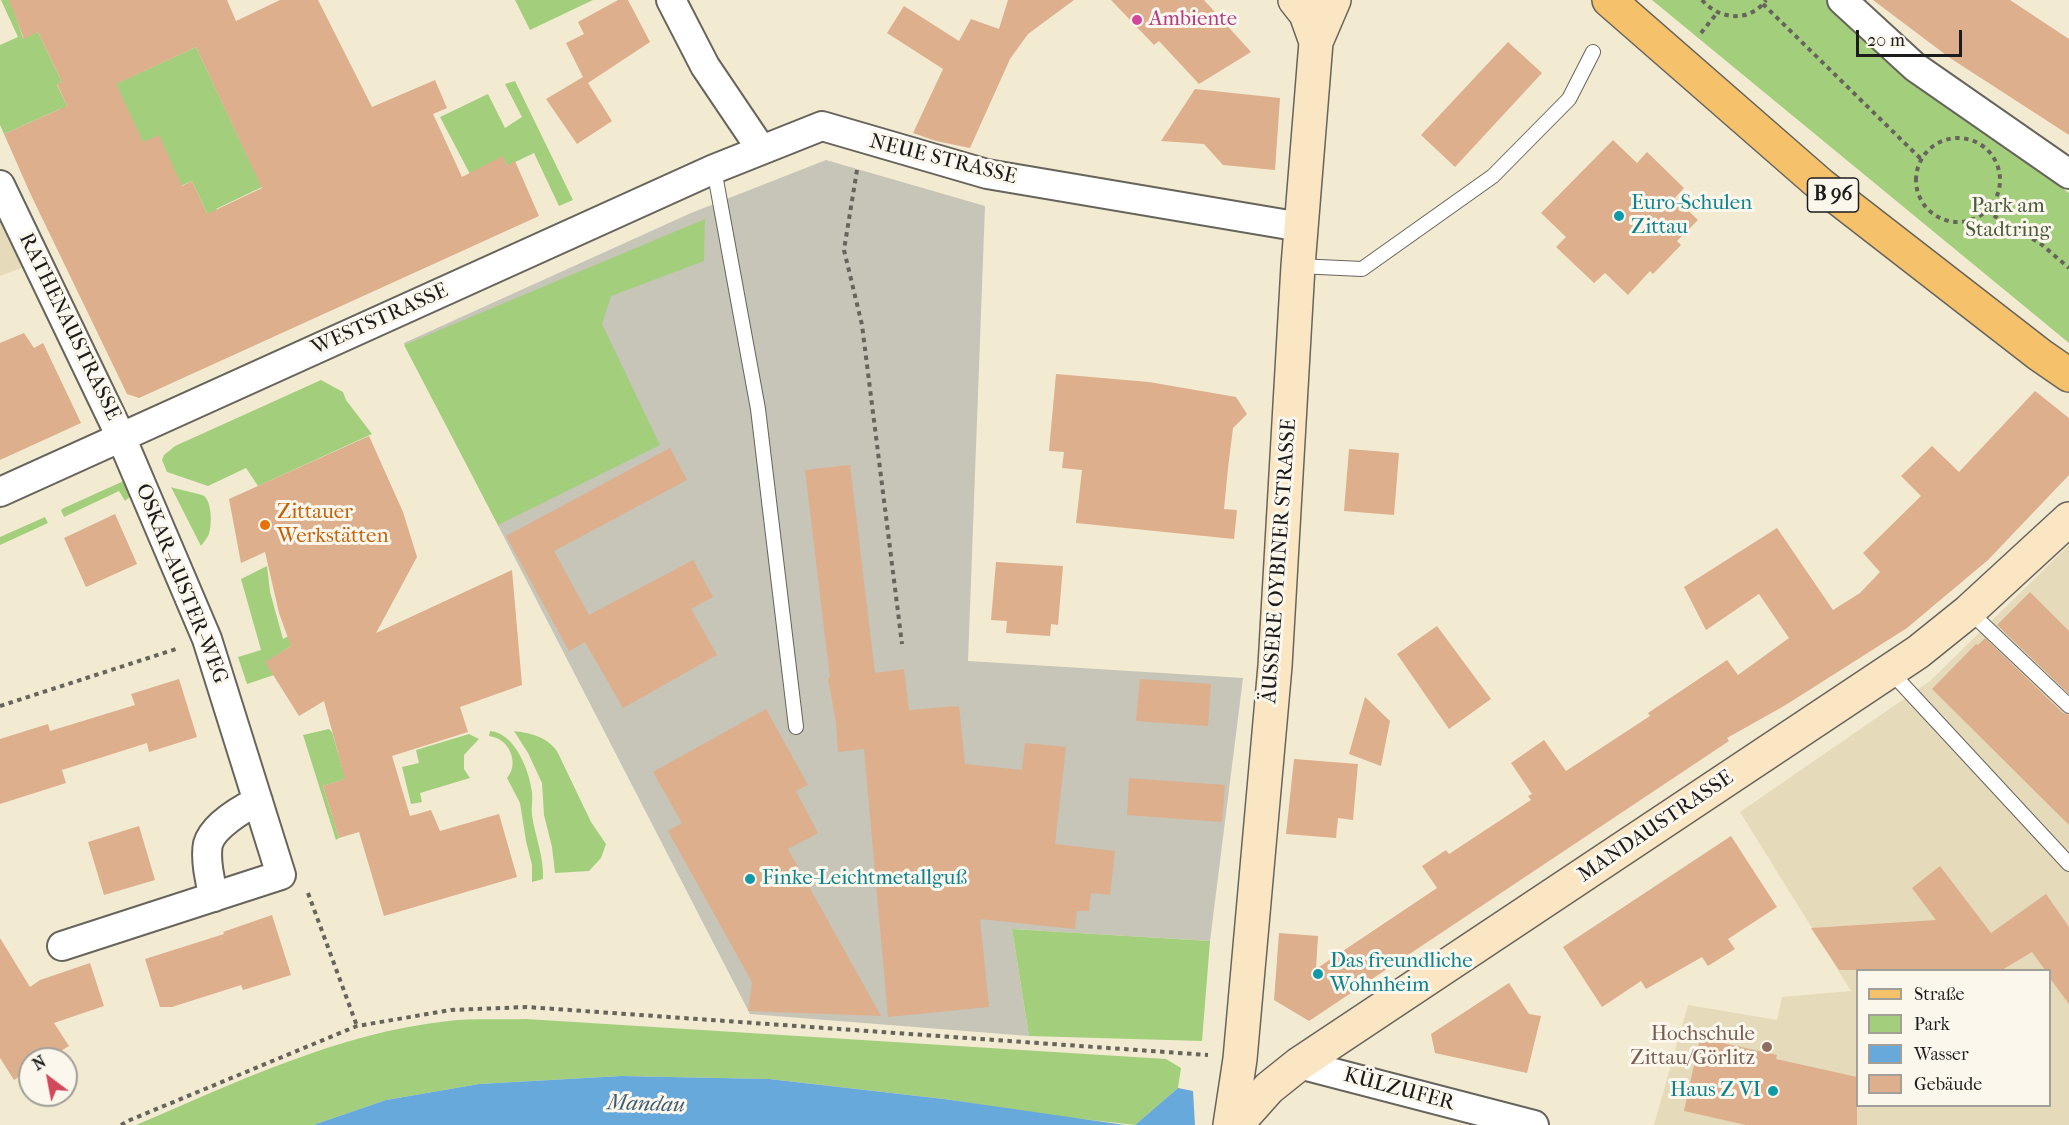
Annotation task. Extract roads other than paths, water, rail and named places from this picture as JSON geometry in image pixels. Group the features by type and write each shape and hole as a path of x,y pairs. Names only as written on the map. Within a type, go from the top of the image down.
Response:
{"main road":[{"path":"1295,0 1306,14 1316,42"},
{"name":"ÄUSSERE OYBINER STRASSE","path":"1230,1125 1239,1069 1275,666 1298,266 1316,42 1334,0"},
{"name":"B 96","path":"1609,0 1821,185 2069,375"},
{"name":"MANDAUSTRASSE","path":"1236,1125 1269,1088 1299,1064 1918,652 1968,611 2069,519"}],"street":[{"path":"671,0 705,66 761,149"},
{"path":"1842,0 1914,67 2069,174"},
{"name":"NEUE STRASSE","path":"761,149 822,126 987,174 1301,227"},
{"name":"WESTSTRASSE","path":"0,492 761,149"},
{"name":"RATHENAUSTRASSE","path":"0,185 121,437"},
{"name":"OSKAR-AUSTER-WEG","path":"121,437 207,639 281,875 214,897"},
{"path":"62,946 214,897 210,883 208,844 220,826 243,808 258,801"},
{"name":"KÜLZUFER","path":"1299,1064 1534,1125"}],"lane":[{"path":"1298,266 1362,269 1484,183 1569,99 1593,52"},
{"path":"714,169 758,409 796,727"},
{"path":"1968,611 2069,706"},
{"path":"1890,671 2069,864"}],"water":[{"name":"Mandau","path":"621,1076 769,1079 944,1099 1125,1125 313,1125 386,1100 479,1084"},
{"path":"1178,1088 1193,1091 1195,1125 1135,1125"}],"place":[{"name":"Ambiente","path":"1137,20"},
{"name":"Euro-Schulen Zittau","path":"1619,216"},
{"name":"Zittauer Werkstätten","path":"265,525"},
{"name":"Finke-Leichtmetallguß","path":"750,879"},
{"name":"Das freundliche Wohnheim","path":"1318,974"},
{"name":"Hochschule Zittau/Görlitz","path":"1767,1047"},
{"name":"Haus Z VI","path":"1773,1091"}],"park label":[{"name":"Park am Stadtring","path":"2008,219"}]}
